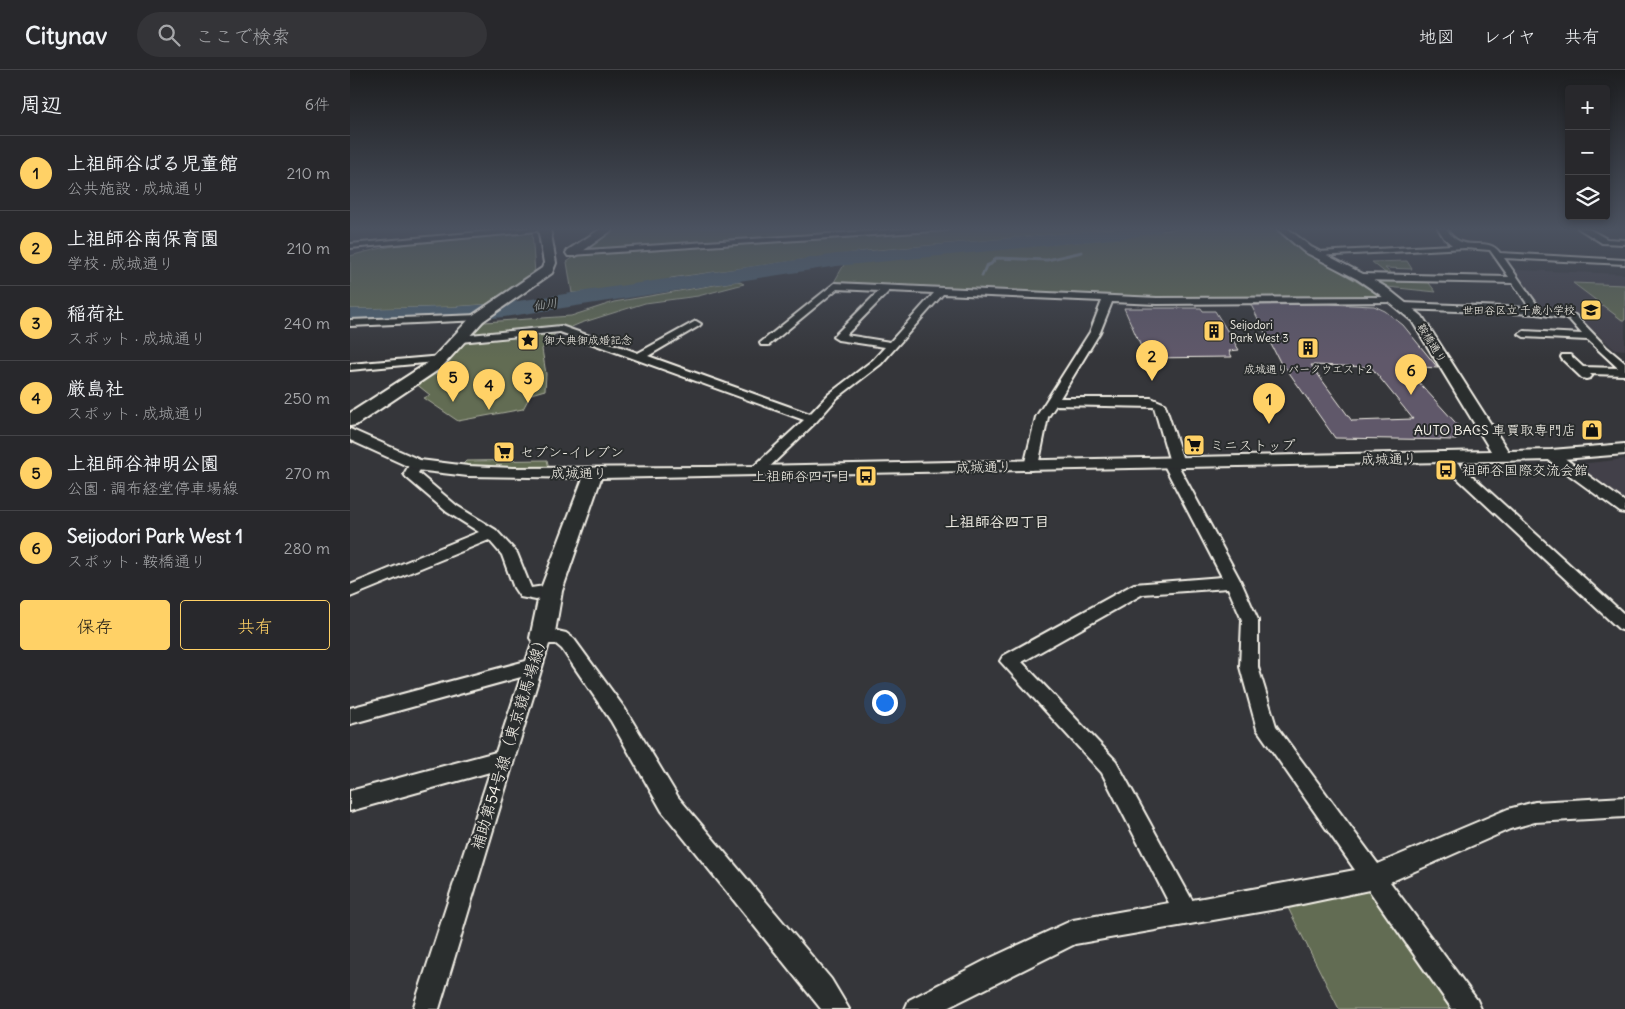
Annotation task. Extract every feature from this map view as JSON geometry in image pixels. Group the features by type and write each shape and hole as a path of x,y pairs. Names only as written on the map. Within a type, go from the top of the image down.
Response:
{"main road":[{"path":"350,420 436,365 479,317 543,272"}],"street":[{"name":"鞍橋通り","path":"1351,272 1398,303 1423,327 1474,413 1503,456"},
{"path":"1510,272 1537,311"},
{"path":"1361,277 1472,275 1515,280"},
{"path":"765,343 835,286 1157,301 1398,303 1537,311 1572,317 1625,370"},
{"path":"887,288 838,337 892,345"},
{"path":"757,471 812,419 833,396 877,362 941,291"},
{"path":"1031,466 1042,417 1095,332 1108,299"},
{"path":"350,323 479,317"},
{"path":"639,357 696,324"},
{"path":"460,339 561,329 812,419"},
{"path":"1524,334 1591,337"},
{"path":"1566,357 1583,373 1625,370"},
{"path":"350,367 442,359"},
{"path":"350,373 366,366"},
{"path":"1052,401 1151,402 1159,405 1174,463 1250,620 1249,667 1267,729 1372,878 1468,1009"},
{"name":"成城通り","path":"350,434 416,465 468,472 594,473 1031,466 1551,455 1625,449"},
{"path":"1551,455 1625,509"},
{"path":"1443,457 1625,625"},
{"path":"416,465 411,474 421,484 452,509 491,533 509,553 522,588 526,593 536,594 552,591"},
{"name":"補助第54号線（東京競馬場線）","path":"426,1009 542,638 552,591 594,473"},
{"path":"350,591 491,533"},
{"path":"1186,912 1109,767 1009,661 1140,588 1233,582"},
{"path":"542,638 563,639 568,644 618,715 670,804 822,988 836,1009"},
{"path":"350,716 533,666"},
{"path":"350,801 505,759"},
{"path":"918,1009 993,970 1073,932 1288,895 1372,878 1508,819 1535,812 1625,807"}],"shaded area":[{"name":"世田谷区立 千歳小学校","path":"1516,272 1625,274 1625,350 1614,349 1572,311 1542,308"},
{"path":"1625,459 1625,503 1570,465"}],"green space":[{"path":"350,272 535,272 535,274 492,304 451,307 350,309"},
{"path":"569,272 716,272 671,278 664,283 588,296 585,292 572,293"},
{"path":"840,272 1340,272 1381,296 1159,299 833,284"},
{"path":"1384,272 1389,272 1393,275 1388,275"},
{"path":"1373,277 1425,278 1436,292 1388,287"},
{"path":"738,281 744,284 698,296 645,303 581,323 555,334 542,349 546,374 545,390 531,394 523,409 458,421 424,398 430,395 415,383 442,364 485,322 571,316 614,302"},
{"path":"1573,283 1625,285 1625,320 1622,320"},
{"path":"547,460 549,468 461,466 466,461"},
{"path":"1365,876 1465,1009 1339,1009 1281,894"}],"building":[{"path":"1328,304 1374,306 1385,311 1403,325 1438,368 1404,366 1464,432 1456,440 1335,438 1283,364 1281,364 1251,305","holes":["1311,365 1371,367 1413,419 1352,421"]},
{"name":"Seijodori Park West 3","path":"1124,308 1201,308 1203,311 1215,311 1239,350 1229,351 1232,357 1146,358"}],"waterway":[{"name":"仙川","path":"350,316 451,314 504,310 758,272"},
{"path":"982,276 984,272"}],"place":[{"name":"世田谷区立 千歳小学校","path":"1591,310"},
{"name":"Seijodori Park West 3","path":"1214,331"},
{"name":"御大典御成婚記念","path":"528,340"},
{"name":"成城通りパークウエスト2","path":"1308,348"},
{"name":"上祖師谷南保育園","path":"1152,381"},
{"name":"Seijodori Park West 1","path":"1411,395"},
{"name":"上祖師谷神明公園","path":"453,402"},
{"name":"稲荷社","path":"528,403"},
{"name":"厳島社","path":"489,410"},
{"name":"上祖師谷ぱる児童館","path":"1269,424"},
{"name":"AUTO BACS 車買取専門店","path":"1592,430"},
{"name":"ミニストップ","path":"1194,445"},
{"name":"セブン-イレブン","path":"504,452"},
{"name":"祖師谷国際交流会館","path":"1446,470"},
{"name":"上祖師谷四丁目","path":"866,476"}],"district":[{"name":"上祖師谷四丁目","path":"997,521"}]}
